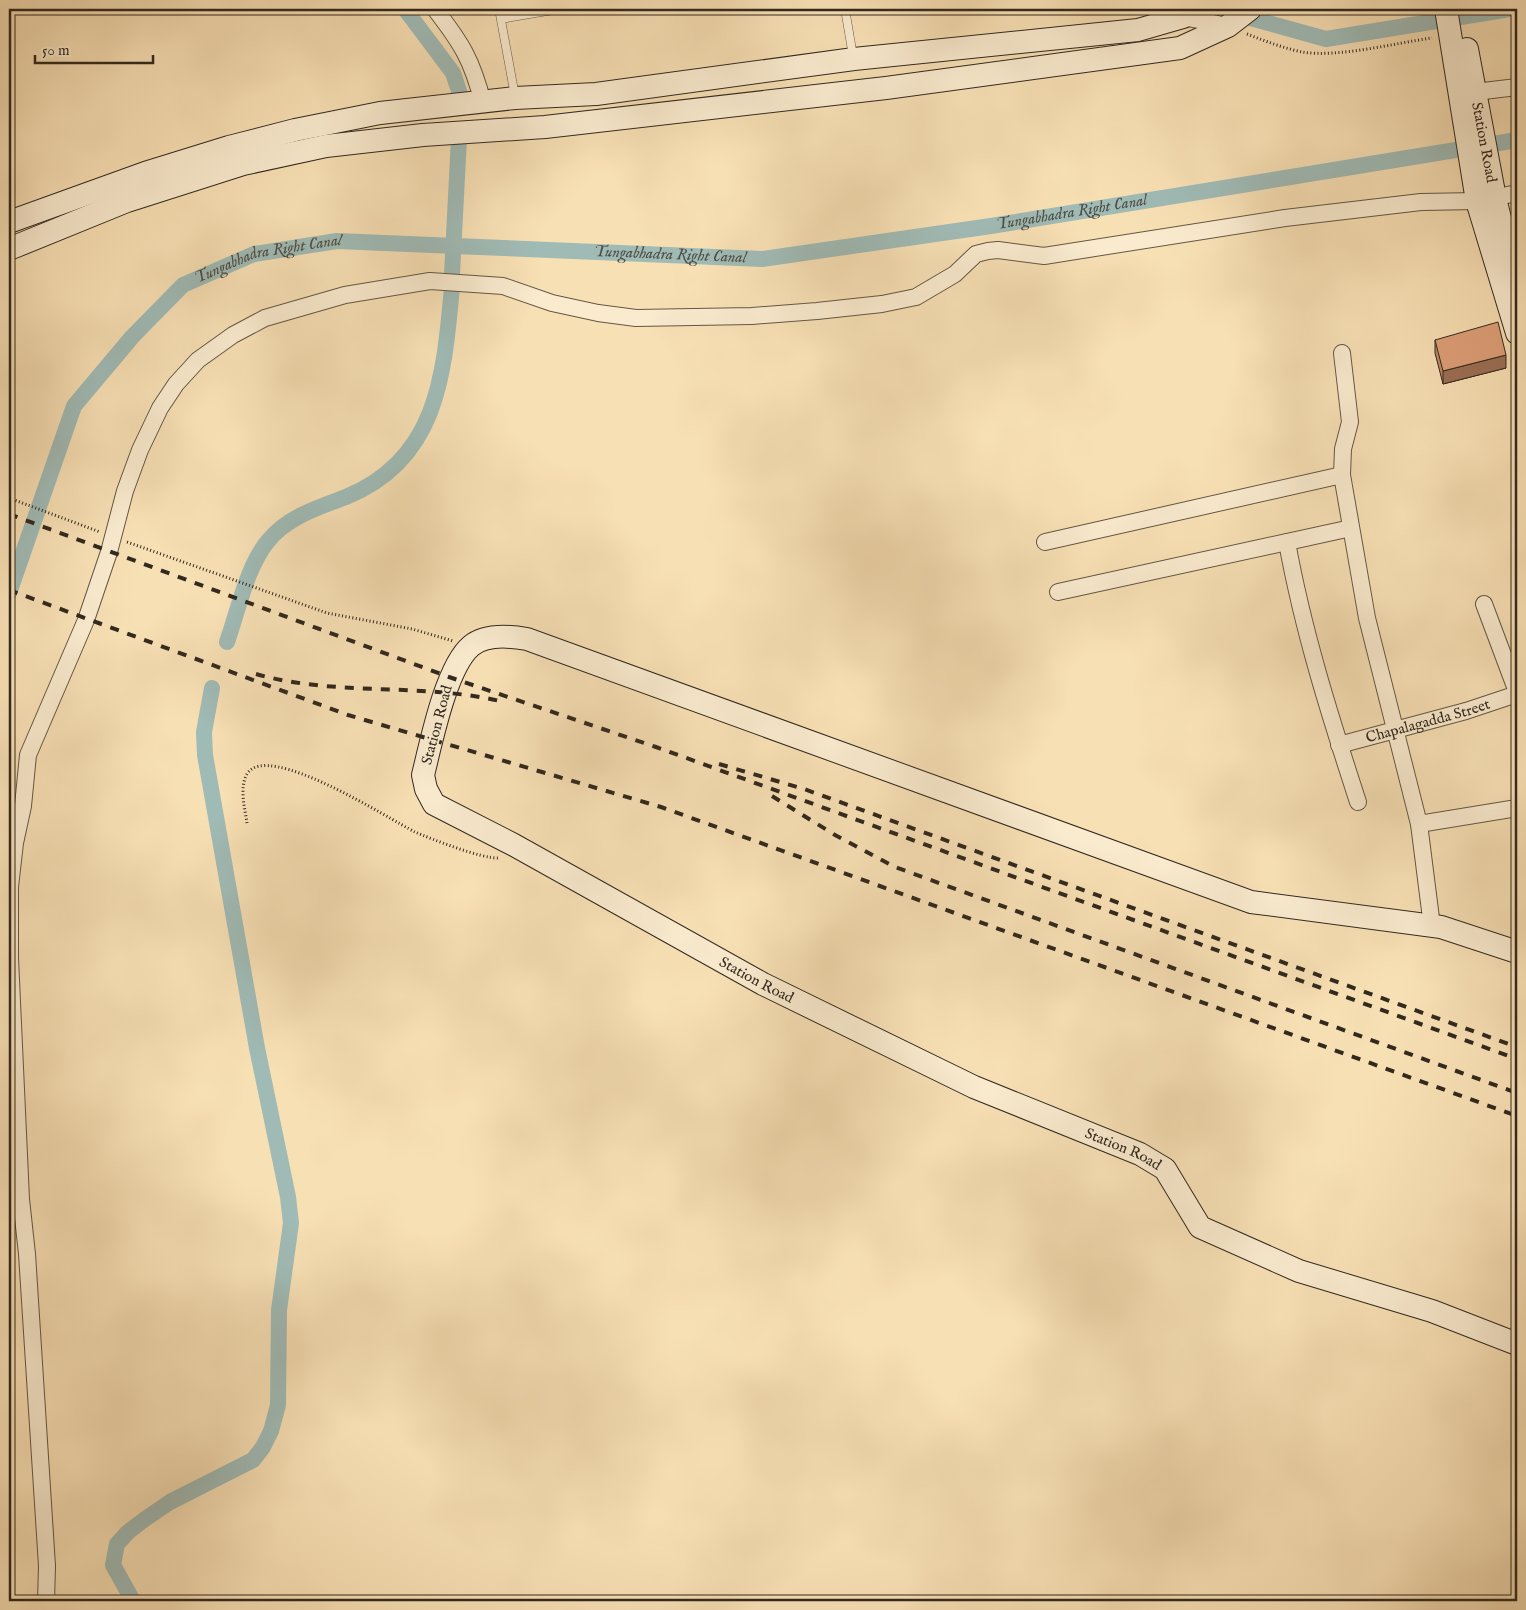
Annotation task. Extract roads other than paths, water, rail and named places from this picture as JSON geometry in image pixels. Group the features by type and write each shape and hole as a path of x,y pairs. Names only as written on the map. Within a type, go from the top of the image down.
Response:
{"street":[{"path":"435,9 465,48 475,71 483,103"},
{"path":"9,222 145,172 257,139 380,113 515,98 596,94 854,60 1138,30 1182,12 1237,19"},
{"path":"9,249 127,201 243,164 326,146 423,135 545,127 896,86 1180,48 1237,19"},
{"path":"1454,21 1471,103 1485,194"},
{"path":"1471,103 1517,87"},
{"path":"46,1601 48,1566 27,1254 21,1199 11,968 10,887 15,843 23,806 28,755 86,620 109,552 125,491 140,450 160,408 176,384 198,360 233,335 265,318 345,295 430,282 503,286 552,302 598,313 636,318 752,316 817,311 882,304 916,297 955,274 976,254 988,251 998,250 1044,256 1285,218 1485,194 1517,193"},
{"name":"Station Road","path":"1485,194 1517,274"},
{"name":"Station Road","path":"1485,194 1517,333"},
{"path":"1342,353 1350,422 1342,449 1342,475 1368,618 1394,730 1419,824 1432,926 1517,952"},
{"path":"1045,542 1342,475"},
{"path":"1058,592 1351,528"},
{"path":"1287,542 1314,663 1358,802"},
{"path":"1484,604 1517,693"},
{"name":"Station Road","path":"1432,926 1251,902 527,639 508,636 486,639 470,646 449,677 423,775 426,789 434,804 514,845 763,984 974,1087 1140,1154 1166,1169 1200,1227 1299,1271 1432,1311 1517,1344"},
{"name":"Chapalagadda Street","path":"1339,745 1466,711 1517,693"},
{"path":"1419,824 1517,808"}],"lane":[{"path":"499,9 515,98"},
{"path":"501,20 559,9"},
{"path":"846,9 854,60"}],"waterway":[{"path":"405,9 453,73 459,91"},
{"path":"1229,9 1243,16 1326,39 1510,9"},
{"path":"452,274 459,138"},
{"name":"Tungabhadra Right Canal","path":"9,593 74,406 132,337 183,285 254,254 337,241 762,259 991,226 1517,140"},
{"path":"227,642 254,563 268,541 284,525 294,519 346,497 377,481 401,460 418,437 431,410 439,381 445,351 452,287"},
{"path":"133,1601 113,1565 117,1544 128,1532 170,1502 253,1460 263,1447 271,1431 278,1405 279,1310 291,1223 288,1197 257,1048 205,755 204,732 212,688"}],"railway":[{"path":"9,514 449,677 656,747 1517,1059"},
{"path":"9,590 348,715 661,807 1517,1116"},
{"path":"256,674 318,685 442,692 504,702"},
{"path":"719,764 804,789 1517,1047"},
{"path":"772,796 835,835 895,867 1517,1093"}]}
